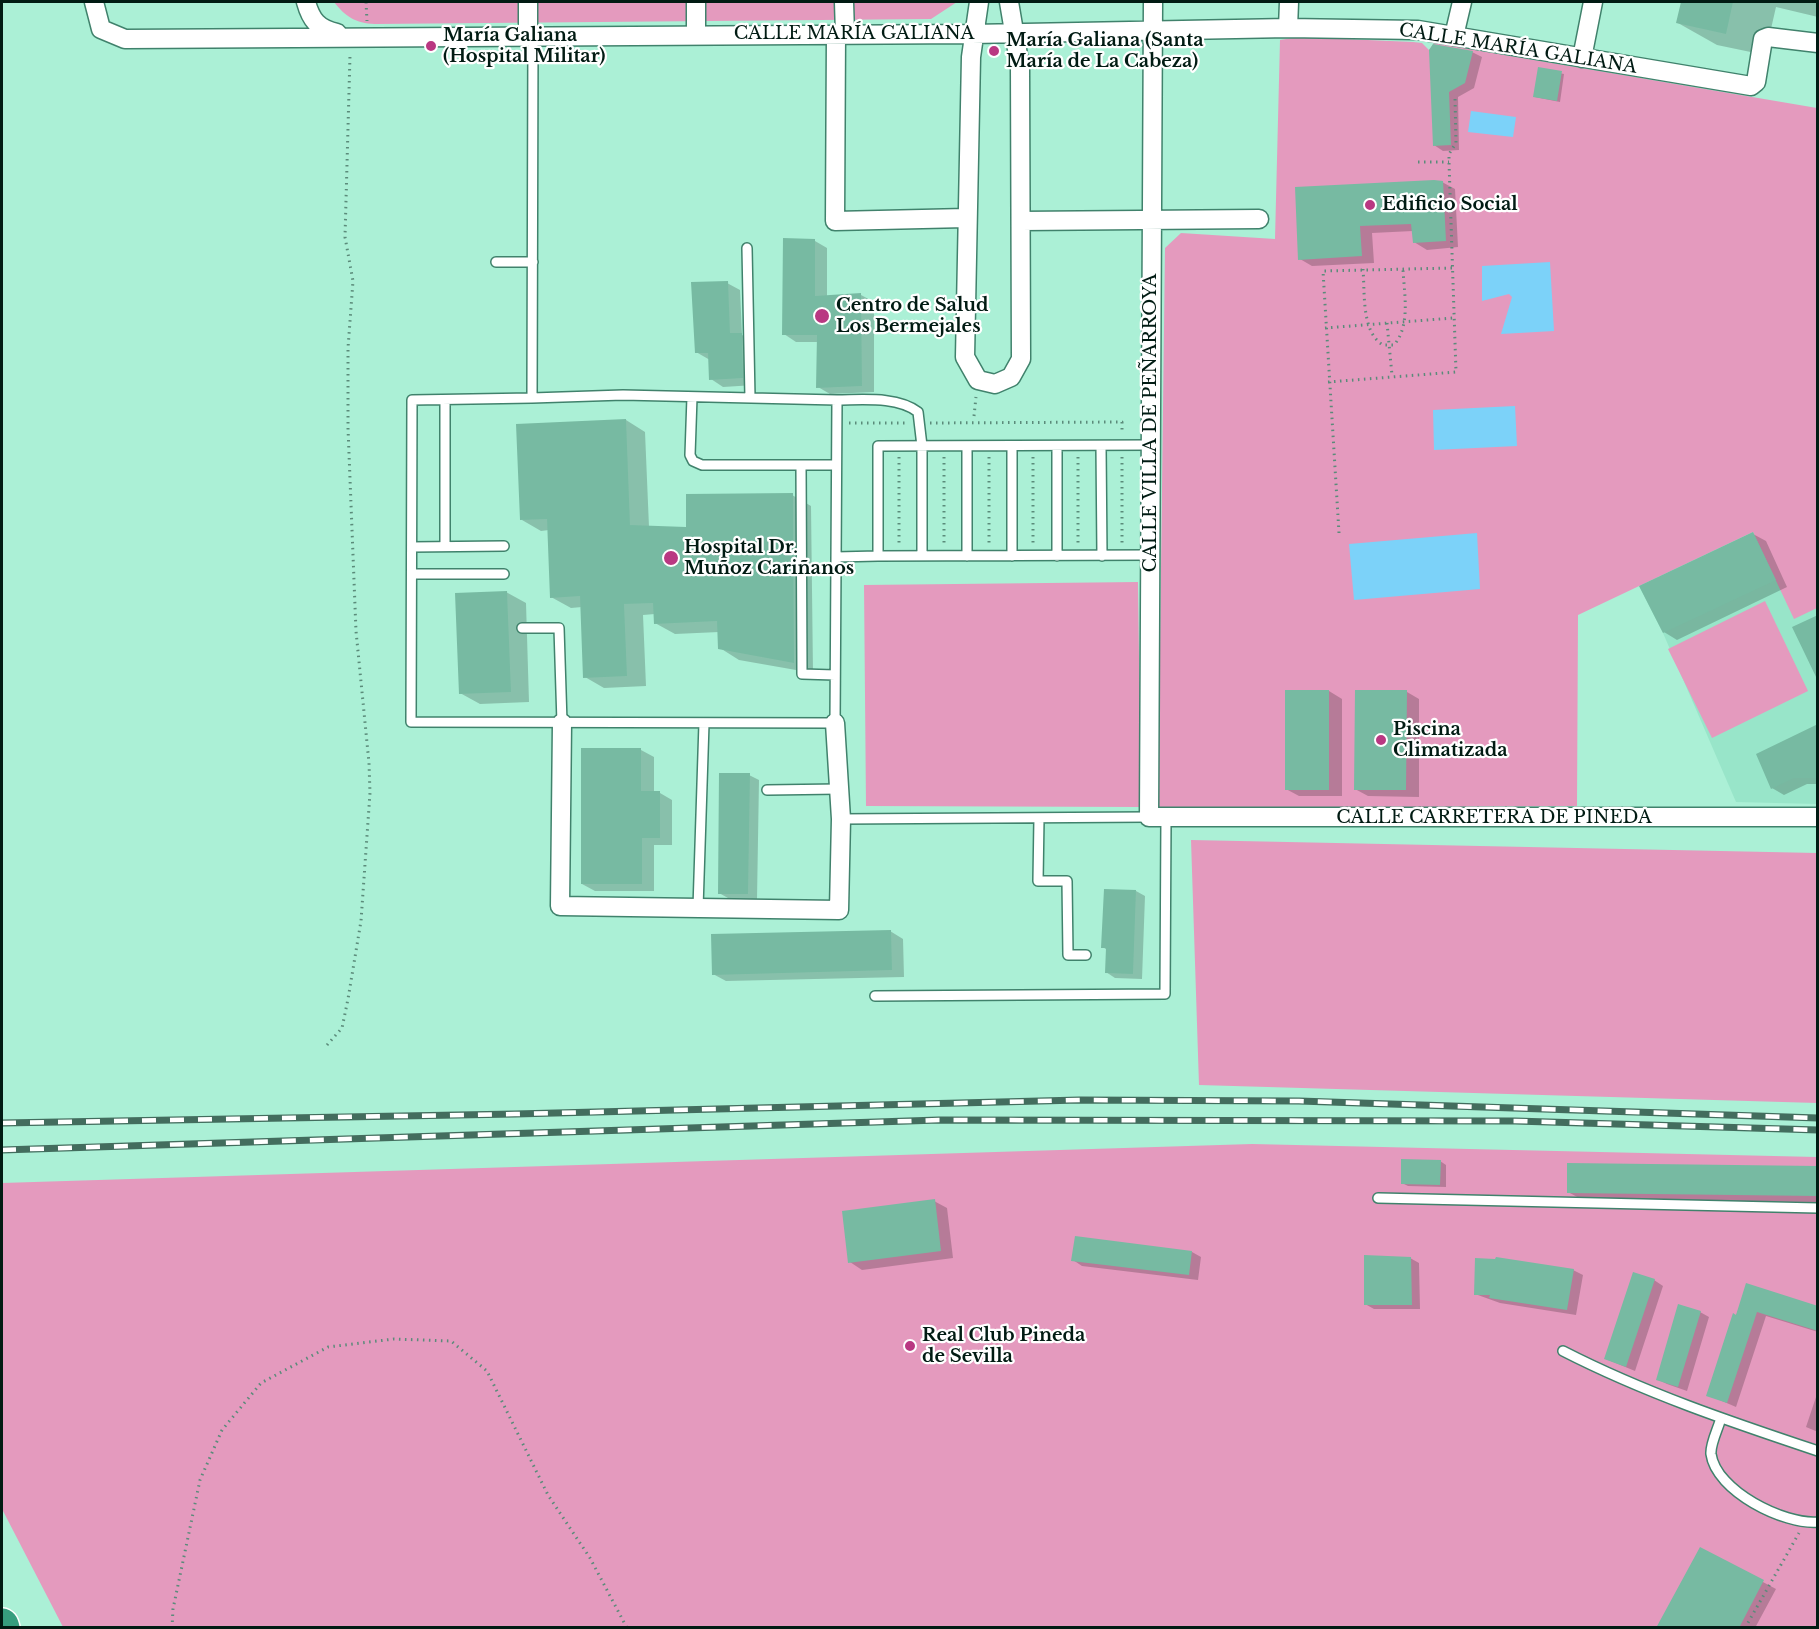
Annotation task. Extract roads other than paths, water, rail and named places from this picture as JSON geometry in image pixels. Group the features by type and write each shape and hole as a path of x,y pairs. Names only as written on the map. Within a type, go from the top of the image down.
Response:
{"street":[{"name":"CALLE MARÍA GALIANA","path":"94,2 101,29 125,39 359,35 1015,33 1288,28 1418,30 1751,86 1756,82 1763,39 1768,37 1818,43"},
{"name":"CALLE MARÍA GALIANA","path":"306,2 312,20 326,30 359,35"},
{"path":"528,2 531,35"},
{"path":"696,2 696,34"},
{"path":"844,2 835,221 966,218"},
{"path":"979,2 972,33 966,218 965,357 978,381 995,384 1011,377 1021,359 1020,67 1009,2"},
{"name":"CALLE VILLA DE PEÑARROYA","path":"1153,2 1150,555 1162,817"},
{"path":"1288,28 1289,2"},
{"path":"1454,36 1462,2"},
{"path":"1582,58 1593,2"},
{"path":"1021,221 1258,219"},
{"path":"562,723 560,906 838,910 841,819 835,723"},
{"name":"CALLE CARRETERA DE PINEDA","path":"1162,817 1818,817"}],"lane":[{"path":"531,35 532,398"},
{"path":"747,248 750,398"},
{"path":"496,262 533,262"},
{"path":"692,397 690,455 693,461 702,465 836,465"},
{"path":"837,400 835,723 411,722 412,400 692,397 866,400 908,404 918,412 922,446 922,556"},
{"path":"445,400 445,546"},
{"path":"878,556 878,446 1151,445"},
{"path":"967,446 967,556"},
{"path":"1012,446 1012,556"},
{"path":"1057,446 1057,556"},
{"path":"1101,446 1102,556"},
{"path":"801,465 802,674 835,675"},
{"path":"412,546 504,546"},
{"path":"836,556 1150,555"},
{"path":"412,574 504,574"},
{"path":"522,628 559,628 562,723"},
{"path":"698,908 704,723"},
{"path":"767,790 839,789"},
{"path":"841,819 1162,817 1165,994 875,996"},
{"path":"1039,818 1038,881 1067,881 1068,955 1086,955"},
{"path":"1378,1198 1818,1208"},
{"path":"1563,1351 1604,1372 1721,1418 1818,1451"},
{"path":"1721,1418 1711,1452 1715,1466 1726,1481 1744,1497 1783,1517 1804,1523 1818,1522"}],"water":[{"path":"1471,111 1516,117 1513,137 1468,132"},
{"path":"1550,262 1554,331 1501,334 1512,297 1509,294 1482,301 1482,266"},
{"path":"1515,406 1517,446 1434,450 1433,410"},
{"path":"1477,533 1480,589 1354,600 1349,544"}],"railway":[{"path":"2,1123 515,1114 1080,1100 1299,1101 1818,1118"},
{"path":"2,1150 939,1120 1515,1121 1818,1130"}],"place":[{"name":"María Galiana (Hospital Militar)","path":"431,46"},
{"name":"María Galiana (Santa María de La Cabeza)","path":"994,51"},
{"name":"Edificio Social","path":"1370,205"},
{"name":"Centro de Salud Los Bermejales","path":"822,316"},
{"name":"Hospital Dr. Muñoz Cariñanos","path":"671,558"},
{"name":"Piscina Climatizada","path":"1381,740"},
{"name":"Real Club Pineda de Sevilla","path":"910,1346"}]}
